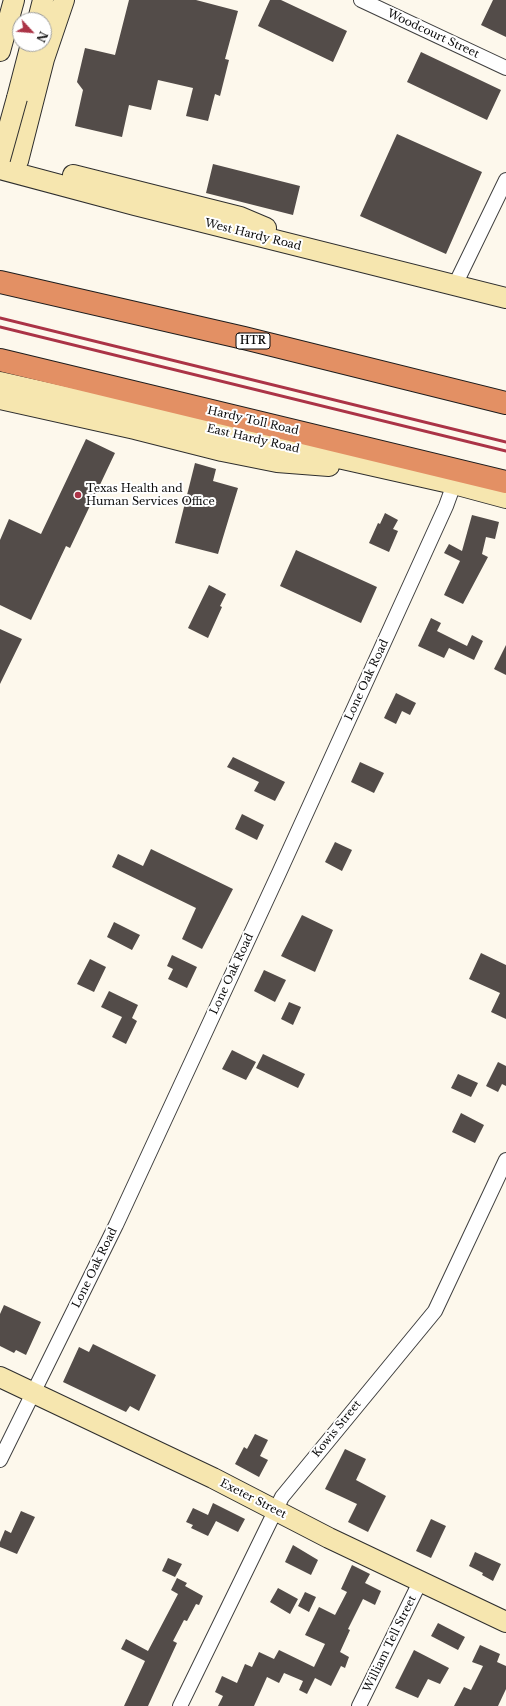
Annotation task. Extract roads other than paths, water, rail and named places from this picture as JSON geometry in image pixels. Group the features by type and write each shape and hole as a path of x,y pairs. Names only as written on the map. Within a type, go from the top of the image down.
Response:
{"highway":[{"name":"HTR","path":"0,282 244,338 506,403"},
{"name":"Hardy Toll Road","path":"0,360 506,482"}],"main road":[{"path":"0,52 14,0"},
{"path":"40,12 43,0"},
{"path":"0,134 14,132 44,59 64,0"},
{"path":"30,52 24,105 4,161 240,217 313,250"},
{"name":"West Hardy Road","path":"4,161 135,205 506,298"},
{"name":"East Hardy Road","path":"0,382 454,484 506,498"},
{"path":"0,399 150,432 222,451 277,462 333,467 454,484"},
{"name":"Exeter Street","path":"0,1377 276,1510 328,1538 506,1622"}],"street":[{"name":"Woodcourt Street","path":"361,0 506,68"},
{"path":"455,285 506,180"},
{"name":"Lone Oak Road","path":"0,1460 119,1217 341,736 446,506 454,484"},
{"name":"Kowis Street","path":"180,1706 276,1510 287,1491 435,1311 506,1160"},
{"name":"William Tell Street","path":"359,1706 420,1582"}],"railway":[{"path":"0,318 506,442"},
{"path":"0,327 506,451"}],"place":[{"name":"Texas Health and Human Services Office","path":"78,495"}]}
